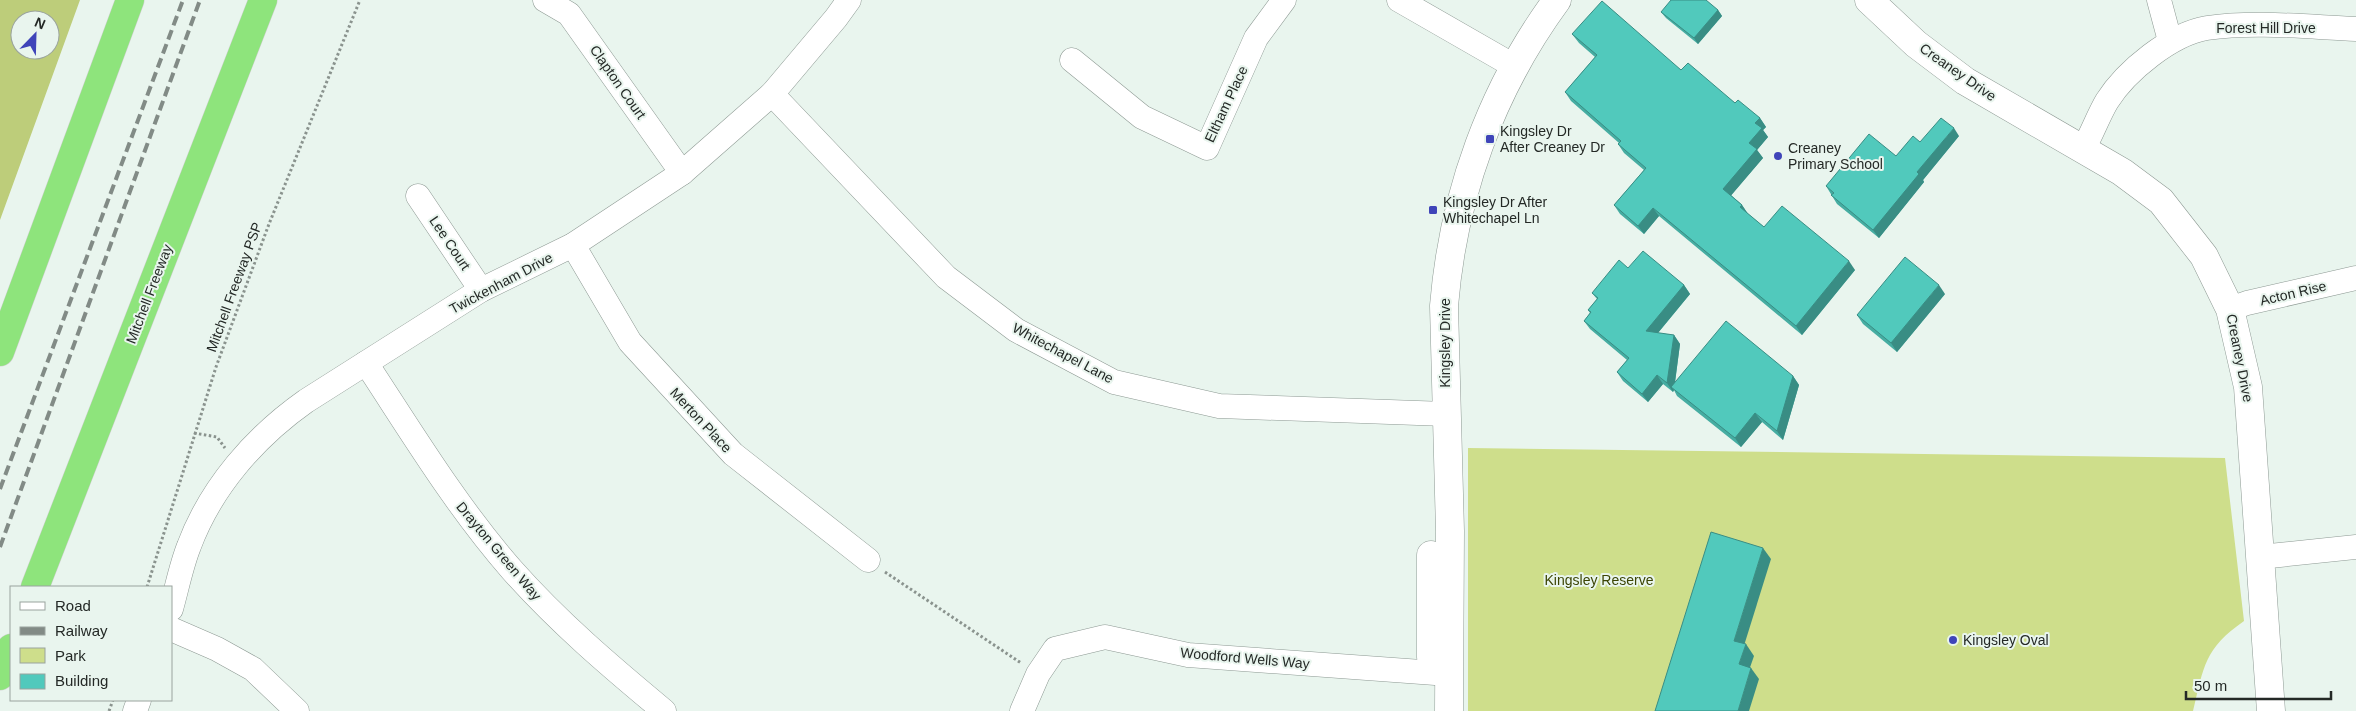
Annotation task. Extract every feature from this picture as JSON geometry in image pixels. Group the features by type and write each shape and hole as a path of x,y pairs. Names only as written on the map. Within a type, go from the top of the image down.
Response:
{"highway":[{"path":"0,352 130,0"},
{"name":"Mitchell Freeway","path":"35,586 263,0"},
{"path":"0,676 10,651"}],"street":[{"name":"Clapton Court","path":"545,0 569,14 682,173"},
{"name":"Twickenham Drive","path":"172,605 188,547 196,529 216,493 237,464 269,430 293,410 481,290 573,244 682,173 772,94 849,0"},
{"name":"Eltham Place","path":"1072,60 1142,117 1207,148 1256,38 1284,0"},
{"path":"1399,0 1507,62"},
{"name":"Kingsley Drive","path":"1433,711 1440,674 1450,540 1437,414 1447,271 1454,230 1474,154 1507,62 1536,0"},
{"name":"Kingsley Drive","path":"1507,62 1557,0"},
{"name":"Creaney Drive","path":"1869,0 1916,44 1965,81 2088,142 2132,157 2174,189 2219,247 2265,385 2270,711"},
{"name":"Creaney Drive","path":"1895,0 1928,30 1975,66 2088,142"},
{"path":"2159,0 2170,42"},
{"name":"Forest Hill Drive","path":"2088,142 2107,102 2126,77 2170,42 2206,28 2256,26 2356,29"},
{"name":"Whitechapel Lane","path":"772,94 946,277 1016,330 1114,382 1220,406 1437,414"},
{"name":"Lee Court","path":"418,196 481,290"},
{"name":"Merton Place","path":"573,244 630,342 733,454 868,560"},
{"name":"Acton Rise","path":"2239,306 2356,278"},
{"name":"Drayton Green Way","path":"366,363 452,494 510,568 538,599 595,654 664,711"},
{"path":"2269,556 2356,546"},
{"name":"Creaney Drive","path":"2269,556 2288,711"},
{"path":"172,629 217,649 253,669 297,711"},
{"name":"Woodford Wells Way","path":"1022,711 1038,674 1054,649 1105,637 1188,655 1440,674"},
{"name":"Kingsley Drive","path":"1440,674 1449,711"}],"path":[{"name":"Mitchell Freeway PSP","path":"147,586 216,367 269,224 360,0"},
{"path":"194,434 217,436 237,464"},
{"path":"868,560 1038,674"}],"green space":[{"path":"0,0 80,0 60,55 60,10 10,10 10,60 58,60 0,220"},
{"name":"Kingsley Reserve","path":"1468,448 2225,458 2244,621 2231,631 2213,650 2203,670 2193,711 1468,711"}],"building":[{"path":"1671,0 1706,0 1718,10 1694,38 1661,12"},
{"path":"1602,1 1681,70 1688,63 1735,103 1738,100 1760,118 1755,123 1762,128 1749,143 1757,149 1723,189 1742,205 1740,207 1764,227 1782,206 1849,261 1796,326 1653,208 1638,226 1614,205 1646,168 1618,144 1621,141 1565,92 1597,55 1572,34"},
{"path":"1941,118 1954,128 1917,172 1919,174 1873,230 1831,195 1834,193 1826,186 1869,134 1896,156 1913,136 1920,142"},
{"path":"1643,251 1684,285 1646,331 1674,335 1667,383 1657,375 1642,394 1617,372 1629,358 1584,321 1591,312 1588,310 1598,298 1592,293 1619,260 1628,268"},
{"path":"1905,257 1939,285 1891,343 1857,315"},
{"path":"1726,321 1793,376 1777,431 1755,413 1735,438 1671,387"},
{"path":"1711,532 1763,548 1734,641 1746,644 1739,664 1751,668 1738,711 1655,711"}],"railway":[{"path":"0,489 183,0"},
{"path":"0,547 200,0"}],"place":[{"name":"Kingsley Dr After Creaney Dr","path":"1490,139"},
{"name":"Creaney Primary School","path":"1778,156"},
{"name":"Kingsley Dr After Whitechapel Ln","path":"1433,210"},
{"name":"Kingsley Oval","path":"1953,640"}]}
